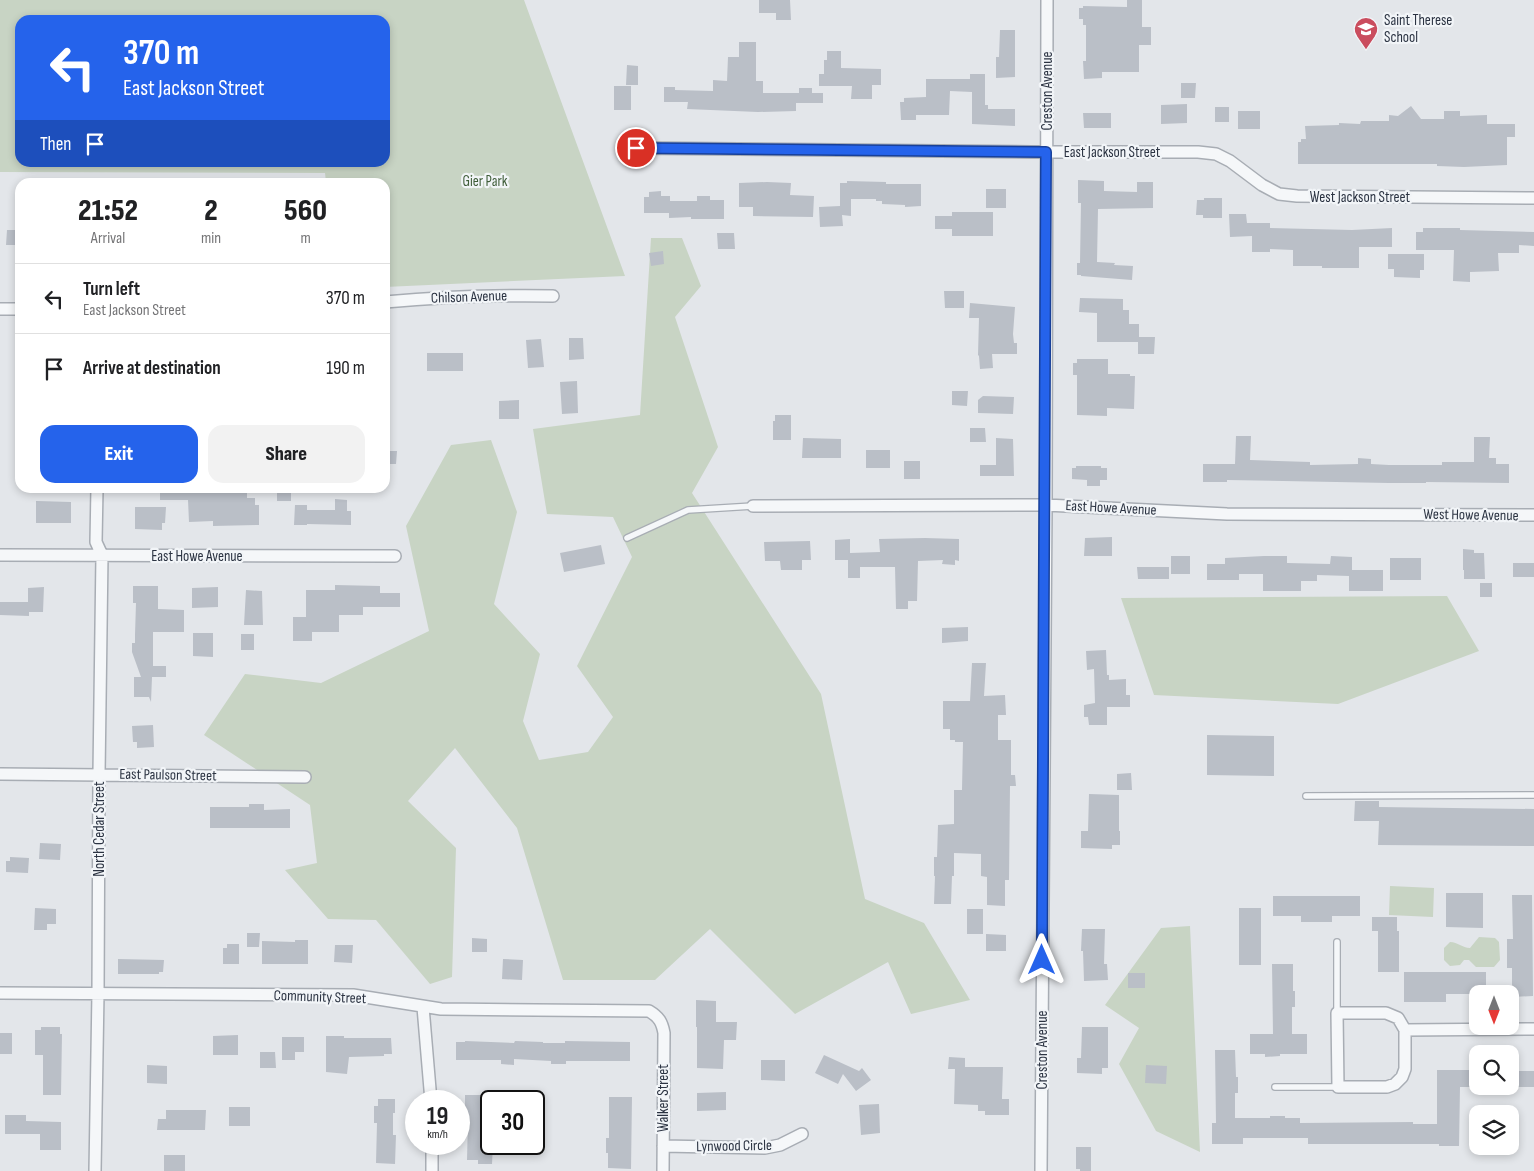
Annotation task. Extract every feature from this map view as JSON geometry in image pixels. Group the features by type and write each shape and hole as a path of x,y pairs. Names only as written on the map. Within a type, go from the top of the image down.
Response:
{"street":[{"name":"Creston Avenue","path":"1041,1171 1046,505 1047,0"},
{"name":"East Jackson Street","path":"636,148 1198,152"},
{"name":"West Jackson Street","path":"1198,152 1216,154 1230,161 1262,185 1279,194 1298,196 1534,198"},
{"name":"Chilson Avenue","path":"390,301 490,295 553,296"},
{"path":"0,309 15,310"},
{"name":"North Cedar Street","path":"95,1171 102,555 96,542 97,493"},
{"name":"East Howe Avenue","path":"753,506 1046,505 1227,514 1408,514"},
{"name":"West Howe Avenue","path":"1408,514 1534,515"},
{"name":"East Howe Avenue","path":"0,555 395,556"},
{"name":"East Paulson Street","path":"0,774 305,777"},
{"name":"Community Street","path":"0,993 353,995 440,1009 649,1011 658,1016 662,1025"},
{"path":"424,1007 430,1090"},
{"path":"1337,1013 1386,1013 1398,1018 1405,1030 1405,1069 1402,1077 1395,1084 1387,1088 1338,1088 1337,1013"},
{"name":"Walker Street","path":"662,1025 664,1033 663,1171"},
{"path":"1405,1030 1534,1029"},
{"name":"Lynwood Circle","path":"663,1146 764,1148 780,1145 802,1134"},
{"path":"432,1155 432,1171"}],"lane":[{"path":"627,538 688,510 753,506"},
{"path":"1306,796 1534,795"},
{"path":"1337,942 1337,1013"},
{"path":"1275,1088 1338,1088"}],"green space":[{"name":"Gier Park","path":"0,0 524,0 625,276 390,287 390,178 326,178 325,173 0,172"},
{"path":"651,238 682,238 701,286 675,317 718,447 692,493 821,694 865,899 924,923 970,1000 911,1014 888,962 795,1014 710,929 655,980 563,980 517,828 455,748 408,801 456,848 452,977 430,984 376,920 328,919 285,870 317,863 310,805 204,735 245,674 321,683 429,631 406,526 451,445 491,440 517,512 494,604 540,654 523,721 539,760 588,752 613,717 577,666 632,557 613,517 547,514 533,429 640,415"},
{"path":"1447,596 1479,651 1338,704 1154,695 1121,598"},
{"path":"1390,886 1434,888 1433,917 1389,915"},
{"path":"1190,926 1200,1152 1156,1131 1119,1064 1139,1028 1105,1005 1161,928"},
{"path":"1479,937 1495,938 1499,942 1500,960 1494,967 1476,967 1469,960 1464,960 1460,965 1450,966 1444,960 1444,948 1450,942 1470,948"}],"building":[{"path":"759,0 790,0 791,20 776,20 776,13 759,13"},
{"path":"1127,0 1142,0 1142,27 1151,27 1151,45 1139,45 1139,72 1102,72 1102,78 1084,79 1083,61 1086,61 1086,25 1083,25 1083,19 1079,19 1079,8 1083,8 1083,6 1127,7"},
{"path":"1000,30 1015,30 1015,77 996,78 996,57 999,57"},
{"path":"739,42 756,42 756,81 763,81 763,93 799,93 799,88 812,88 812,93 823,93 823,103 796,103 796,111 758,112 687,109 688,102 664,102 664,87 675,87 675,90 713,91 713,80 727,81 728,57 739,57"},
{"path":"827,51 841,51 841,68 881,69 881,85 872,85 872,99 851,99 852,86 819,86 819,74 824,74 824,60 827,60"},
{"path":"627,65 638,66 638,85 626,85"},
{"path":"970,74 985,74 985,105 988,105 988,109 1015,109 1015,126 972,124 972,92 950,91 949,115 916,115 916,120 901,120 900,102 904,102 904,98 926,97 926,79 970,79"},
{"path":"1181,83 1196,83 1195,98 1181,98"},
{"path":"614,86 631,86 631,110 614,110"},
{"path":"1187,104 1187,123 1161,124 1161,105"},
{"path":"1411,106 1421,119 1444,119 1444,111 1460,111 1460,116 1487,115 1487,124 1515,124 1515,137 1507,137 1507,165 1464,167 1437,166 1437,164 1298,164 1298,142 1301,142 1301,139 1306,139 1305,126 1339,125 1339,123 1360,124 1361,121 1389,121 1389,115 1398,116"},
{"path":"1215,107 1229,107 1229,122 1215,122"},
{"path":"1238,111 1260,111 1260,129 1238,129"},
{"path":"1083,113 1111,113 1111,128 1084,128"},
{"path":"1078,180 1104,181 1104,191 1137,192 1137,182 1153,182 1153,208 1098,209 1097,262 1133,266 1132,280 1077,275 1077,263 1080,263 1081,203 1078,203"},
{"path":"847,181 921,184 921,206 905,207 905,205 882,204 882,201 876,201 876,199 851,199 851,216 842,215 843,226 820,227 819,207 840,206 840,183 847,183"},
{"path":"739,183 791,183 790,195 814,196 813,217 753,216 753,207 739,207"},
{"path":"986,189 1006,189 1006,208 986,208"},
{"path":"661,191 661,196 670,196 670,201 697,201 697,196 710,196 710,200 724,200 724,219 669,218 669,213 644,213 644,197 649,197 649,192"},
{"path":"1204,198 1222,198 1222,218 1203,218 1203,215 1196,215 1197,200 1204,200"},
{"path":"952,212 993,212 993,236 952,236 952,229 935,229 935,216 952,216"},
{"path":"1229,214 1246,214 1247,223 1270,223 1270,228 1352,230 1392,228 1392,247 1359,247 1359,268 1293,266 1293,250 1270,249 1270,252 1252,252 1252,236 1230,237"},
{"path":"1423,228 1534,232 1534,246 1519,245 1519,253 1498,253 1499,271 1470,272 1470,282 1453,281 1454,250 1416,250 1416,232 1423,232"},
{"path":"7,230 15,230 15,245 6,245"},
{"path":"717,233 734,233 735,249 718,249"},
{"path":"663,251 664,264 651,266 649,253"},
{"path":"1388,254 1424,254 1424,270 1420,270 1420,278 1394,277 1394,269 1388,269"},
{"path":"944,291 964,291 964,308 945,308"},
{"path":"1080,298 1123,299 1123,310 1129,310 1129,324 1139,324 1139,337 1155,337 1154,354 1138,354 1138,342 1097,342 1097,313 1079,312"},
{"path":"970,303 1015,307 1013,334 1014,343 1017,343 1017,354 992,354 993,368 980,369 978,355 979,318 969,318"},
{"path":"569,338 583,338 584,359 569,360"},
{"path":"541,339 544,367 528,368 526,340"},
{"path":"427,353 463,353 463,371 427,371"},
{"path":"1077,359 1108,359 1108,374 1130,374 1130,376 1135,376 1134,409 1107,408 1107,416 1077,415 1077,375 1073,375 1073,363 1077,363"},
{"path":"577,381 578,413 562,414 560,382"},
{"path":"952,391 968,391 967,406 952,405"},
{"path":"983,396 1014,397 1013,414 978,413 978,400"},
{"path":"519,400 519,419 499,419 499,401"},
{"path":"775,415 791,415 791,440 773,440 773,421 775,421"},
{"path":"970,428 985,428 986,442 970,442"},
{"path":"1236,436 1251,436 1250,460 1310,462 1310,465 1358,464 1358,458 1371,459 1371,464 1389,465 1442,465 1442,462 1474,462 1474,437 1490,437 1489,458 1496,458 1496,464 1509,464 1509,483 1227,480 1227,482 1203,482 1203,464 1235,464"},
{"path":"803,438 841,439 841,458 802,458"},
{"path":"996,438 1013,439 1014,476 980,476 980,465 996,465"},
{"path":"866,450 890,450 890,468 866,468"},
{"path":"390,451 397,451 396,464 390,464"},
{"path":"904,461 920,461 920,479 904,479"},
{"path":"1076,466 1101,466 1101,468 1107,468 1107,480 1100,480 1100,486 1087,486 1087,480 1072,479 1072,468 1076,468"},
{"path":"160,493 247,493 247,498 255,498 255,505 259,505 259,525 213,526 213,521 189,522 188,500 160,500"},
{"path":"277,493 291,493 291,501 277,501"},
{"path":"335,499 347,500 347,511 351,511 351,525 294,525 295,505 307,505 307,510 335,510"},
{"path":"36,501 71,502 71,523 36,523"},
{"path":"135,507 166,507 165,523 162,523 162,530 135,529"},
{"path":"1112,537 1112,556 1084,556 1085,538"},
{"path":"850,539 850,553 880,552 879,539 959,539 959,561 955,560 955,565 942,564 943,560 918,561 917,601 908,601 908,609 896,609 895,567 860,567 860,578 848,578 848,560 835,560 835,540"},
{"path":"810,541 811,560 802,560 802,570 781,570 780,561 765,561 764,542"},
{"path":"601,545 605,564 564,572 560,553"},
{"path":"1463,549 1474,550 1474,553 1484,553 1485,579 1464,579"},
{"path":"1171,556 1190,556 1190,574 1171,574"},
{"path":"1287,556 1287,563 1330,564 1331,556 1352,557 1352,570 1383,570 1383,591 1349,591 1349,576 1317,575 1317,581 1301,581 1301,591 1263,591 1263,574 1239,574 1239,580 1207,580 1207,564 1225,564 1225,558"},
{"path":"1390,558 1421,558 1421,580 1390,580"},
{"path":"1513,563 1534,563 1534,577 1513,577"},
{"path":"1137,567 1169,567 1169,579 1138,579"},
{"path":"1480,583 1492,583 1492,597 1480,597"},
{"path":"335,585 380,586 380,593 400,593 400,607 363,607 363,615 339,615 339,632 312,632 312,641 293,641 293,617 306,617 306,590 335,590"},
{"path":"133,586 158,586 158,609 184,610 184,632 153,632 153,666 166,666 166,677 152,677 151,702 149,697 134,697 134,677 141,677 132,652 132,643 135,643 136,603 133,603"},
{"path":"44,587 43,612 29,612 29,616 0,615 0,602 28,602 28,588"},
{"path":"218,587 218,607 192,608 192,588"},
{"path":"246,590 262,591 263,625 244,625"},
{"path":"968,627 968,641 942,643 942,628"},
{"path":"193,633 213,633 213,657 193,656"},
{"path":"241,634 254,634 254,650 241,650"},
{"path":"1106,650 1109,680 1126,679 1126,695 1130,695 1130,707 1107,707 1107,725 1089,725 1088,717 1084,717 1084,705 1095,703 1094,669 1087,670 1086,651"},
{"path":"972,663 986,663 984,696 1005,695 1006,715 998,715 998,740 1011,740 1011,775 1015,775 1016,786 1010,786 1009,880 1005,880 1005,906 987,905 987,877 981,876 981,854 954,853 951,904 934,904 934,857 937,857 938,825 954,824 954,790 962,790 963,742 950,740 950,729 943,729 943,701 970,701"},
{"path":"153,725 154,747 137,748 137,742 133,742 132,726"},
{"path":"1207,735 1274,736 1274,776 1207,775"},
{"path":"1131,773 1132,790 1117,790 1117,774"},
{"path":"1089,794 1119,795 1120,845 1112,845 1112,849 1081,848 1081,831 1088,831"},
{"path":"1355,801 1379,801 1379,807 1534,809 1534,846 1378,845 1379,821 1354,821"},
{"path":"249,804 264,804 264,810 290,809 290,828 210,828 210,807 249,807"},
{"path":"40,843 61,844 60,860 39,859"},
{"path":"10,857 29,858 28,873 6,872 6,861 10,861"},
{"path":"1446,893 1483,893 1483,928 1446,927"},
{"path":"1512,895 1532,895 1533,996 1519,997 1519,985 1512,985 1512,968 1507,968 1507,939 1513,939"},
{"path":"1273,896 1360,896 1360,916 1332,916 1332,922 1301,922 1301,916 1273,916"},
{"path":"35,908 56,909 56,924 47,924 47,930 34,930"},
{"path":"1239,908 1261,908 1261,965 1239,965"},
{"path":"967,909 983,909 983,934 967,934"},
{"path":"1372,917 1397,917 1399,972 1378,972 1378,931 1372,931"},
{"path":"1082,929 1105,929 1104,964 1107,964 1108,980 1084,981 1083,951 1081,951"},
{"path":"247,933 260,933 259,947 247,947"},
{"path":"986,934 1006,935 1006,951 986,951"},
{"path":"472,938 487,939 487,952 472,952"},
{"path":"295,940 308,940 308,964 262,964 262,941 295,942"},
{"path":"227,944 239,944 239,964 223,964 223,948 227,948"},
{"path":"335,945 353,945 352,963 334,962"},
{"path":"118,959 164,960 163,972 159,972 159,974 118,974"},
{"path":"503,959 523,960 522,980 502,979"},
{"path":"1272,964 1293,964 1295,1007 1292,1007 1292,1034 1307,1034 1307,1054 1280,1054 1280,1056 1265,1057 1265,1054 1250,1054 1250,1034 1273,1034"},
{"path":"1404,972 1486,972 1486,985 1469,985 1469,994 1446,994 1446,1002 1404,1002"},
{"path":"1128,973 1145,973 1145,988 1128,988"},
{"path":"696,1000 716,1001 716,1022 737,1022 736,1040 724,1040 723,1069 697,1068"},
{"path":"41,1027 60,1027 60,1034 62,1034 61,1095 43,1095 43,1055 35,1055 35,1030 41,1030"},
{"path":"1082,1027 1108,1027 1108,1068 1102,1068 1102,1074 1077,1073 1077,1058 1081,1058"},
{"path":"0,1033 12,1033 12,1054 0,1054"},
{"path":"238,1035 238,1055 213,1055 213,1036"},
{"path":"326,1036 391,1038 392,1054 349,1057 347,1074 326,1072"},
{"path":"282,1037 304,1037 304,1052 295,1052 295,1060 282,1060"},
{"path":"515,1041 543,1043 565,1043 565,1041 630,1042 630,1061 566,1061 566,1064 551,1064 551,1061 514,1059 514,1065 501,1064 501,1060 456,1060 456,1042 514,1043"},
{"path":"1215,1050 1235,1050 1238,1093 1235,1093 1235,1118 1285,1116 1285,1118 1300,1118 1300,1123 1413,1122 1413,1124 1437,1124 1437,1070 1469,1070 1469,1087 1460,1087 1459,1146 1439,1146 1439,1144 1308,1144 1308,1138 1243,1138 1243,1144 1212,1144 1212,1123 1216,1123"},
{"path":"260,1052 275,1052 276,1068 260,1068"},
{"path":"824,1055 859,1071 862,1068 871,1080 856,1091 843,1074 838,1084 815,1073"},
{"path":"949,1057 965,1058 965,1067 1003,1067 1002,1099 1009,1099 1009,1115 985,1115 985,1111 978,1111 978,1105 954,1104 955,1069 948,1069"},
{"path":"761,1060 785,1060 785,1081 761,1080"},
{"path":"147,1065 167,1066 167,1084 147,1083"},
{"path":"1146,1065 1167,1066 1166,1084 1145,1083"},
{"path":"1519,1071 1534,1071 1534,1087 1519,1087"},
{"path":"726,1092 726,1110 697,1111 697,1093"},
{"path":"470,1095 480,1095 480,1155 492,1155 492,1164 478,1164 478,1160 467,1160 467,1155 470,1155"},
{"path":"609,1097 632,1097 631,1169 608,1168 606,1138 609,1138"},
{"path":"378,1099 395,1099 393,1135 396,1135 395,1164 376,1163 377,1123 374,1123 374,1106 378,1106"},
{"path":"879,1104 880,1133 861,1135 859,1105"},
{"path":"229,1107 250,1107 250,1126 229,1126"},
{"path":"166,1110 206,1110 205,1130 157,1130 158,1119 166,1119"},
{"path":"5,1115 26,1115 26,1121 61,1122 61,1150 40,1150 40,1134 5,1134"},
{"path":"1076,1147 1091,1147 1091,1171 1076,1169"},
{"path":"164,1155 185,1155 185,1171 164,1171"}],"place":[{"name":"Saint Therese School","path":"1366,50"}],"route":[{"path":"636,148 1046,152 1046,505 1042,960"}]}
